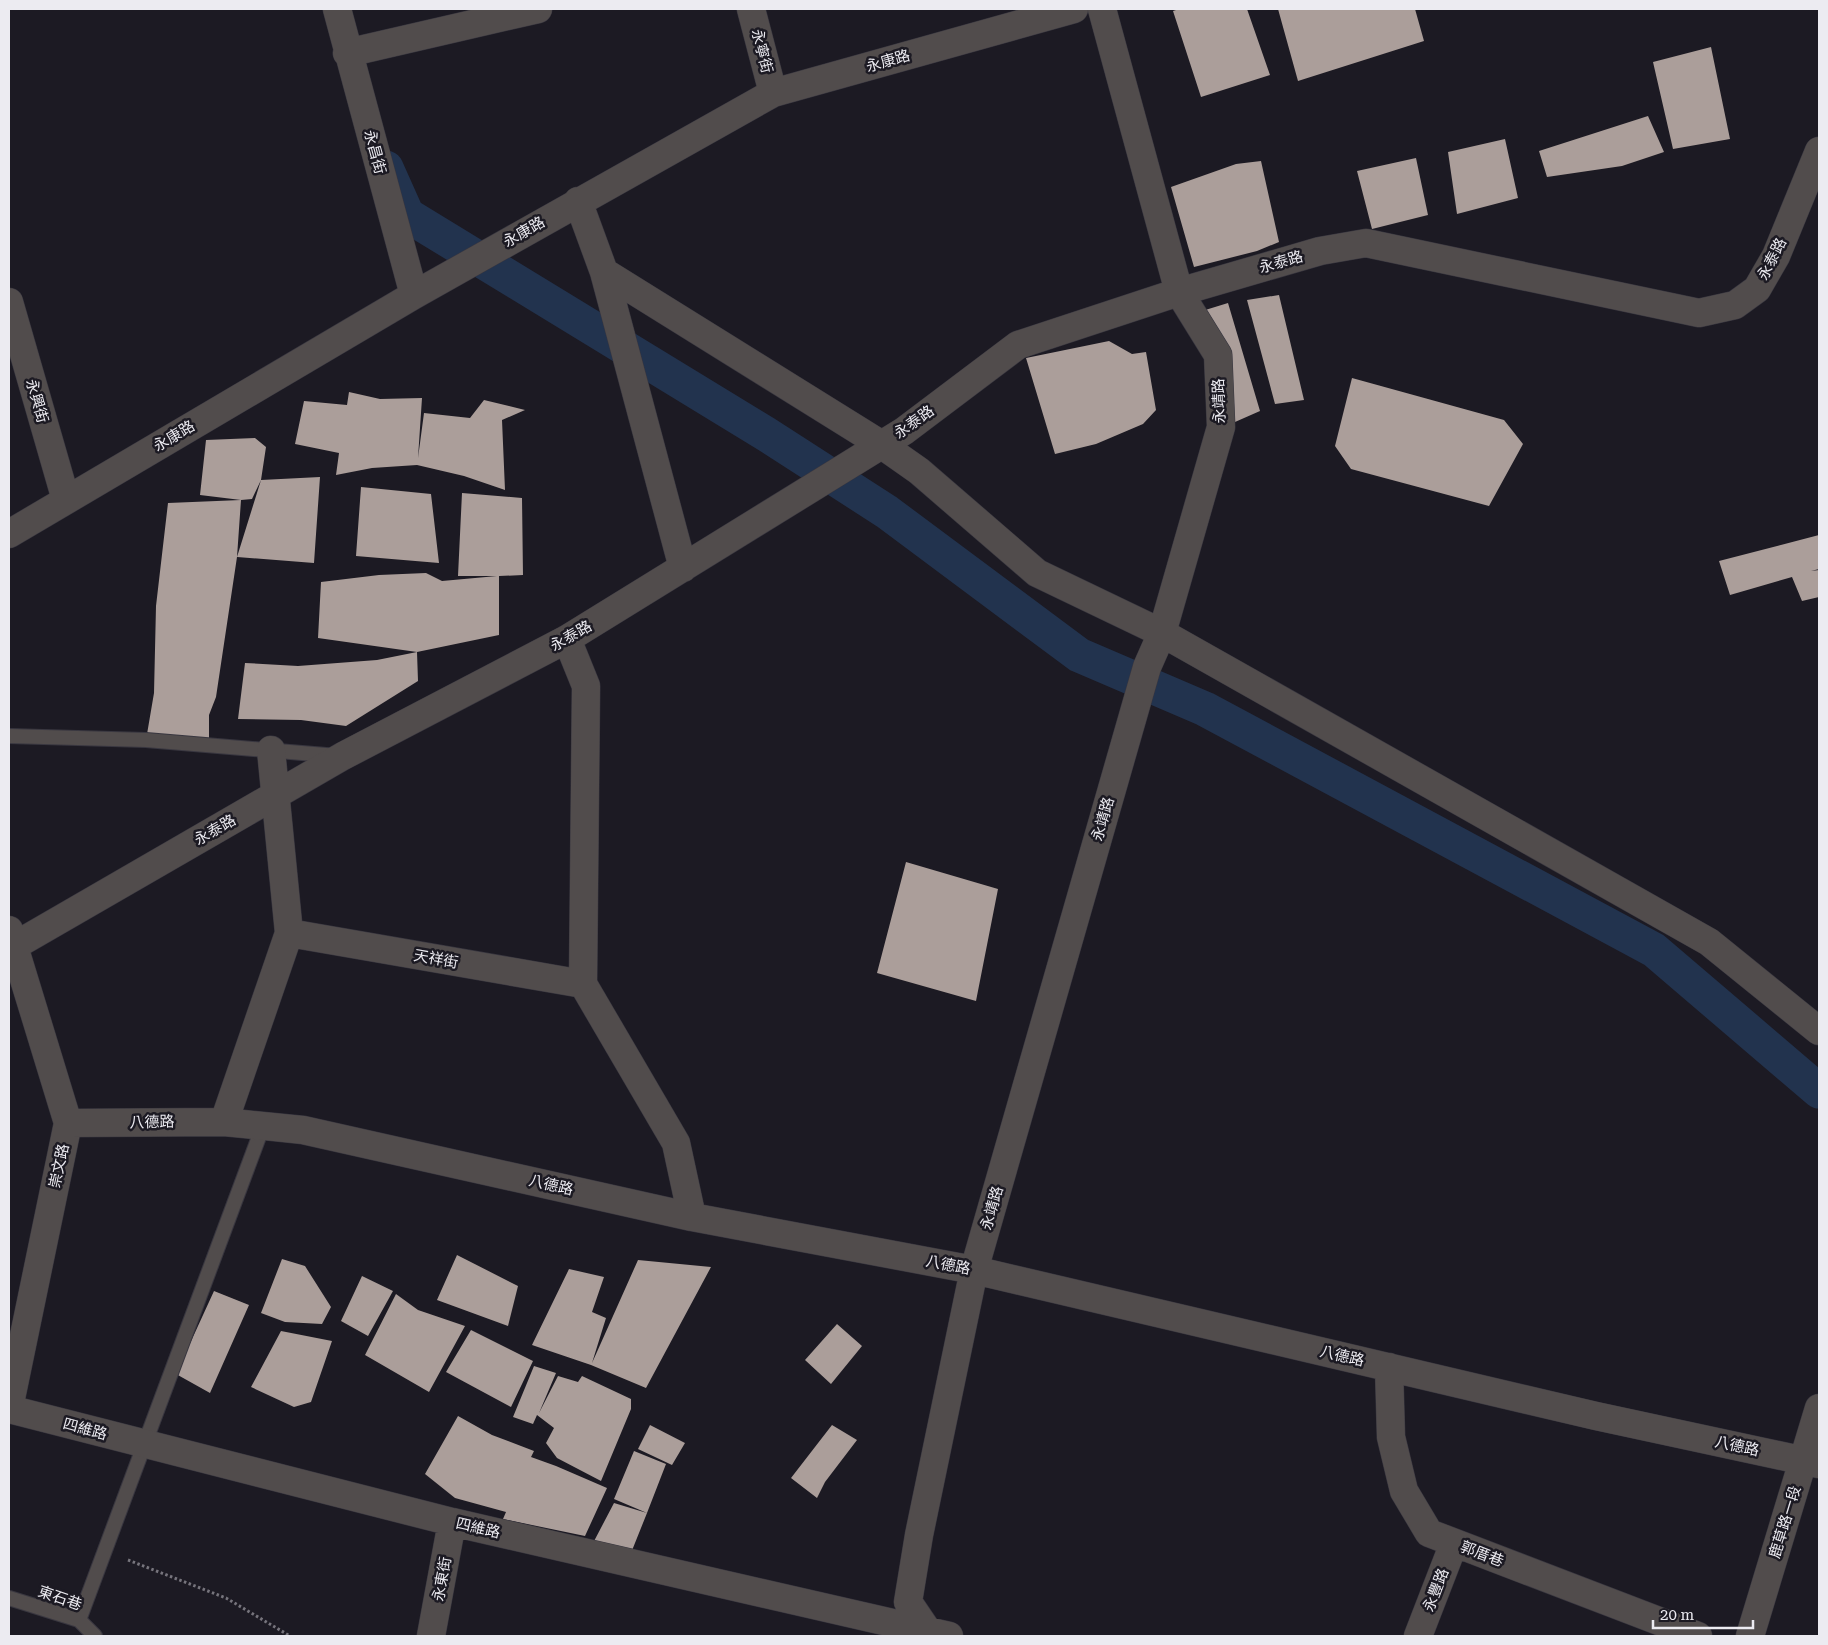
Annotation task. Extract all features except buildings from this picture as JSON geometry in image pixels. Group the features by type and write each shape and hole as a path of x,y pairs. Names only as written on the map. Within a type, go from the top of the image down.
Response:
{"street":[{"name":"永昌街","path":"337,9 414,295"},
{"path":"348,53 538,9"},
{"name":"永寧街","path":"751,9 772,93"},
{"name":"永康路","path":"9,534 414,295 772,93 1074,9"},
{"name":"永靖路","path":"936,1635 908,1602 919,1535 974,1270 1147,668 1162,633 1221,427 1218,355 1179,292 1102,9"},
{"name":"永泰路","path":"10,941 343,756 567,639 882,445 1018,346 1179,292 1320,251 1366,243 1699,313 1735,305 1757,290 1776,256 1819,151"},
{"path":"578,201 604,272 683,568"},
{"path":"604,272 882,445 919,471 1037,573 1162,633 1709,942 1819,1031"},
{"name":"永興街","path":"9,302 66,500"},
{"path":"567,639 586,686 583,984 676,1143 692,1217"},
{"path":"224,1122 288,933 274,796 272,750"},
{"name":"天祥街","path":"288,933 583,984"},
{"name":"崇文路","path":"9,1408 68,1123 10,941"},
{"name":"八德路","path":"68,1123 224,1122 303,1130 692,1217 974,1270 1596,1416 1812,1462"},
{"name":"郭厝巷","path":"1389,1367 1391,1437 1404,1491 1429,1533 1698,1636"},
{"name":"四維路","path":"9,1408 143,1445 452,1522 936,1635"},
{"name":"鹿草路一段","path":"1750,1636 1812,1462 1819,1408"},
{"name":"永東街","path":"431,1636 452,1522"},
{"name":"永豐路","path":"1418,1636 1454,1543"}],"lane":[{"path":"9,736 146,740 343,756"},
{"path":"79,1620 263,1126"},
{"name":"東石巷","path":"9,1598 79,1620 95,1636"}],"path":[{"path":"104,1551 226,1598 290,1636"}],"waterway":[{"path":"386,168 407,215 766,434 887,512 1079,655 1205,709 1654,950 1819,1091"}]}
